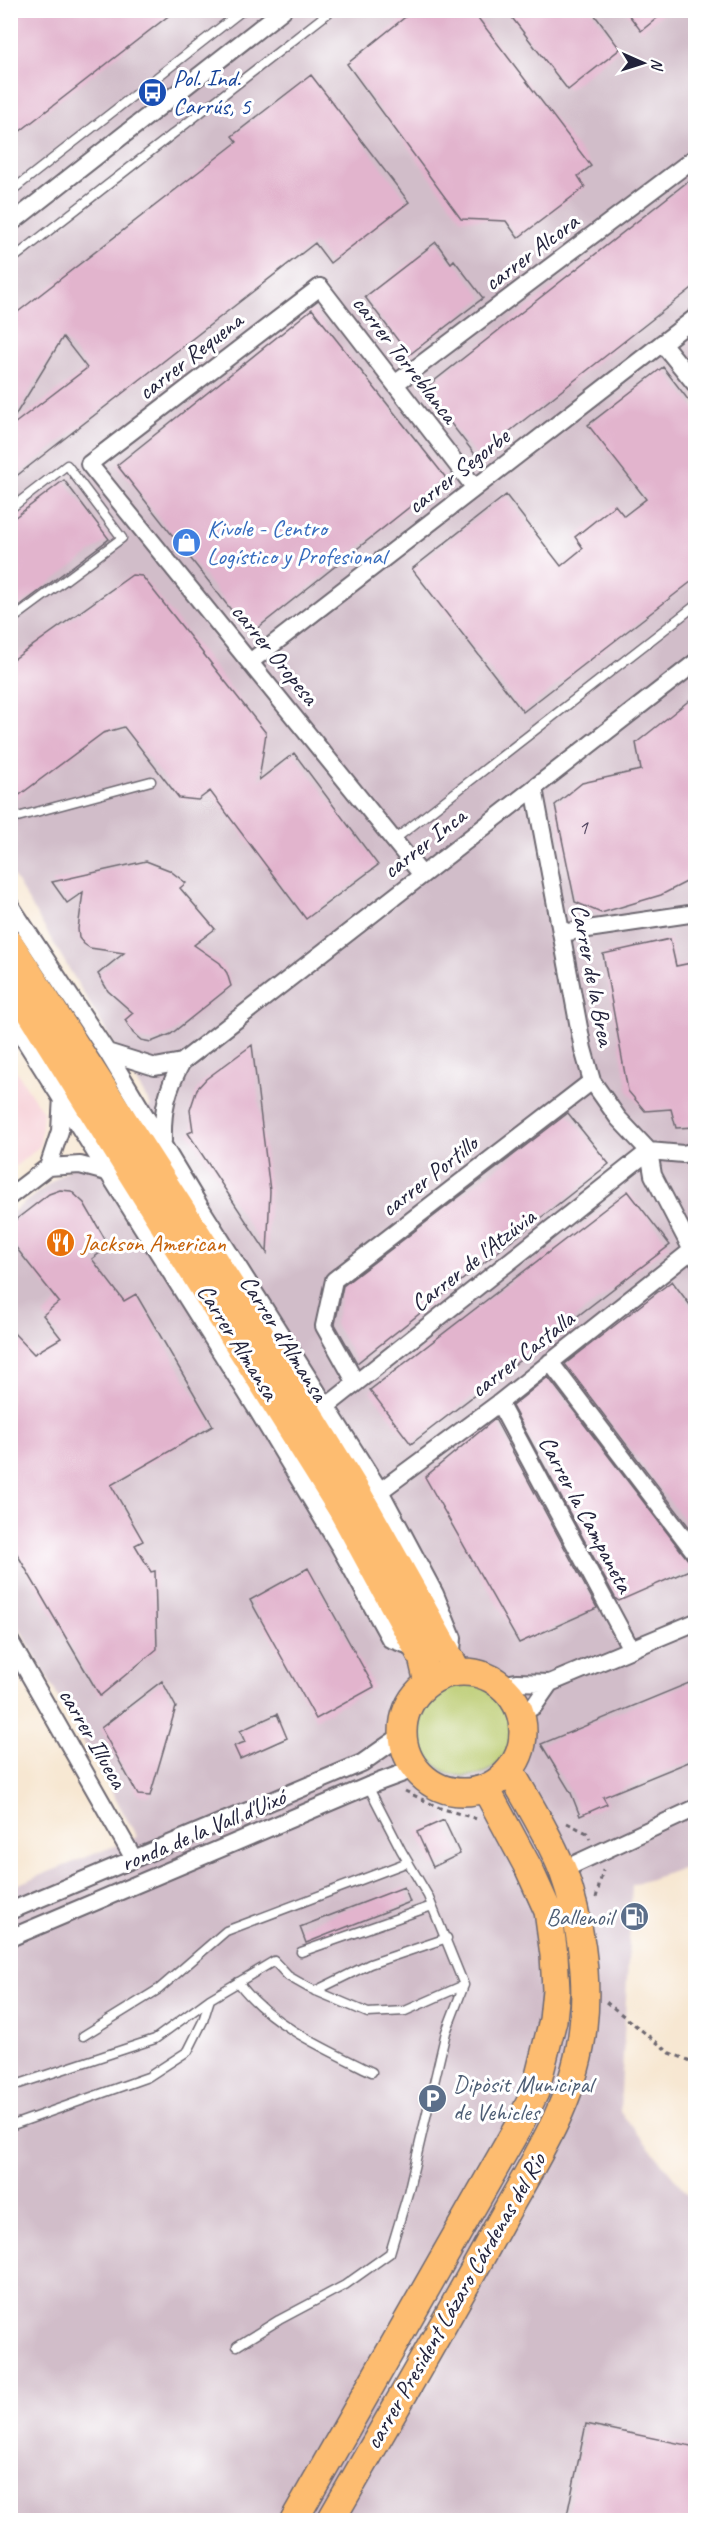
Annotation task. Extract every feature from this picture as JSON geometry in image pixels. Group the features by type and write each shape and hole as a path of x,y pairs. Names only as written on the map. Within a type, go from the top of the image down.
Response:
{"main road":[{"name":"Carrer d'Almansa","path":"10,944 231,1287 359,1496 455,1666"},
{"name":"Carrer Almansa","path":"10,979 341,1508 422,1657 428,1683"},
{"path":"455,1666 489,1678 501,1685 516,1703 524,1730 521,1749 510,1771 486,1789 466,1793 436,1787 414,1769 408,1758 402,1735 403,1721 410,1704 428,1683 455,1666"},
{"name":"carrer President Lázaro Cárdenas del Río","path":"331,2520 461,2296 554,2126 568,2095 577,2064 584,2026 582,1954 562,1870 510,1771"},
{"name":"carrer President Lázaro Cárdenas del Río","path":"294,2520 518,2127 534,2092 544,2060 553,2020 556,1990 548,1911 530,1869 486,1789"}],"street":[{"path":"10,224 283,10"},
{"name":"carrer Alcora","path":"395,384 696,158"},
{"name":"carrer Torreblanca","path":"320,287 475,488"},
{"name":"carrer Requena","path":"89,464 320,287"},
{"name":"carrer Segorbe","path":"250,662 696,317"},
{"path":"662,343 696,386"},
{"name":"carrer Oropesa","path":"89,464 422,875"},
{"name":"carrer Inca","path":"182,1062 696,662"},
{"name":"Carrer de la Brea","path":"534,788 583,1049 592,1081 618,1118 649,1151"},
{"name":"Carrer d'Almansa","path":"10,905 107,1052 380,1491 435,1594 453,1638 455,1666"},
{"path":"561,933 696,913"},
{"path":"10,1017 62,1096 256,1408 338,1544 390,1639 416,1648"},
{"path":"107,1052 155,1067 182,1062"},
{"path":"164,1145 162,1121 169,1085 182,1062"},
{"name":"carrer Portillo","path":"324,1326 334,1280 592,1081"},
{"path":"48,1167 60,1131 62,1096"},
{"path":"693,1255 652,1175 649,1151 683,1154 696,1151"},
{"name":"Carrer de l'Atzúvia","path":"327,1406 649,1151"},
{"path":"10,1196 48,1167 80,1165 110,1173"},
{"name":"carrer Castalla","path":"380,1491 693,1255"},
{"name":"Carrer d'Almansa","path":"324,1326 356,1383"},
{"path":"550,1362 696,1554"},
{"name":"Carrer la Campaneta","path":"499,1403 631,1649"},
{"path":"501,1685 516,1682 550,1683 696,1622"},
{"name":"carrer Illueca","path":"10,1641 134,1859"},
{"path":"521,1714 534,1706 550,1683"},
{"name":"ronda de la Vall d'Uixó","path":"10,1911 363,1763 402,1735"},
{"name":"ronda de la Vall d'Uixó","path":"10,1938 368,1786 414,1769"},
{"path":"562,1870 696,1808"}],"lane":[{"path":"10,192 243,10"},
{"path":"10,261 332,10"},
{"path":"10,509 67,465 122,538 10,621"},
{"path":"394,840 696,605"},
{"path":"10,819 151,781"},
{"path":"237,2346 279,2320 345,2285 390,2253 408,2193 446,2032 464,1985 447,1938 432,1906 368,1786"},
{"path":"83,2036 159,1989 226,1931 408,1863"},
{"path":"301,1952 432,1906"},
{"path":"315,1991 370,1964 447,1938"},
{"path":"10,2087 155,2038 210,1999 274,1961 288,1976 315,1991 368,2013 405,2012 464,1985"},
{"path":"238,1982 256,2003 287,2027 372,2072"},
{"path":"10,2126 148,2077 178,2058 188,2051 203,2021 210,1999"}],"path":[{"path":"601,1998 670,2053 696,2063"}],"shaded area":[{"path":"11,11 695,11 696,1864 632,1885 620,2112 695,2203 695,2520 11,2520 11,1887 137,1837 11,1613 11,1213 151,1106 11,872"},
{"path":"10,1062 43,1112 40,1146 11,1170"}],"green space":[{"path":"466,1682 484,1685 499,1696 510,1711 513,1729 510,1747 499,1762 484,1773 466,1776 448,1773 433,1762 422,1747 419,1729 422,1711 433,1696 448,1685"}],"building":[{"path":"10,10 176,10 10,139"},
{"path":"414,10 472,10 591,166 578,176 585,187 518,238 506,221 461,219 347,64"},
{"path":"506,10 591,10 620,49 568,90"},
{"path":"625,10 667,10 641,31"},
{"path":"311,75 409,202 330,263 315,243 10,481 10,427 87,368 63,337 10,424 10,318 237,142 232,136"},
{"path":"696,175 696,285 477,457 424,389"},
{"path":"436,242 451,263 454,260 483,298 409,355 365,297"},
{"path":"312,309 446,478 250,634 117,465"},
{"path":"663,367 696,410 696,578 523,712 412,569 506,495 561,566 583,548 575,537 615,505 624,516 646,499 588,425"},
{"path":"64,480 109,539 10,613 10,521"},
{"path":"132,575 142,576 266,733 259,780 294,753 378,865 306,919 210,791 198,800 179,798 124,727 103,733 10,802 10,662"},
{"path":"696,695 696,877 661,895 601,913 575,902 555,805 582,783 641,770 636,743"},
{"path":"146,861 169,870 186,883 180,888 215,929 194,945 220,963 227,973 231,986 171,1034 151,1042 141,1040 133,1033 125,1020 133,1013 108,991 98,974 124,953 90,948 84,944 79,938 78,929 83,892 67,903 52,882"},
{"path":"670,939 676,966 696,962 696,1127 676,1128 671,1109 645,1111 628,1091 603,954"},
{"path":"252,1045 270,1191 267,1253 188,1133 193,1131 190,1110 197,1089 206,1079"},
{"path":"568,1113 609,1164 357,1363 335,1324 343,1286"},
{"path":"60,1190 71,1191 84,1203 109,1246 92,1259 124,1301 136,1294 213,1426 111,1485 143,1541 135,1545 151,1572 155,1571 157,1649 100,1696 10,1542 10,1329 34,1354 61,1338 43,1315 59,1302 10,1240 10,1224 49,1194"},
{"path":"628,1191 670,1245 411,1444 370,1390"},
{"path":"672,1281 696,1313 696,1536 565,1364"},
{"path":"548,1377 688,1560 696,1564 696,1567 619,1601 616,1599 512,1406"},
{"path":"495,1419 597,1608 519,1643 425,1477"},
{"path":"308,1568 374,1687 316,1719 250,1600"},
{"path":"696,1680 696,1759 603,1797 607,1804 580,1816 571,1793 541,1744"},
{"path":"162,1681 176,1707 150,1796 138,1795 101,1728"},
{"path":"277,1714 287,1738 240,1759 234,1746 245,1742 240,1731"},
{"path":"444,1820 460,1854 433,1867 417,1832"},
{"path":"404,1887 410,1902 306,1943 300,1927"},
{"path":"586,2424 696,2447 696,2520 566,2520"}],"place":[{"name":"Pol. Ind. Carrús, 5","path":"152,92"},
{"name":"Kivole - Centro Logístico y Profesional","path":"186,542"},
{"name":"Jackson American","path":"60,1243"},
{"name":"Ballenoil","path":"634,1917"},
{"name":"Dipòsit Municipal de Vehicles","path":"432,2098"}]}
